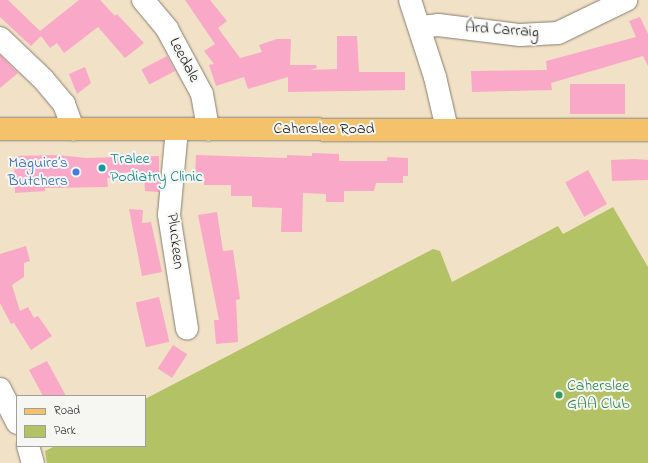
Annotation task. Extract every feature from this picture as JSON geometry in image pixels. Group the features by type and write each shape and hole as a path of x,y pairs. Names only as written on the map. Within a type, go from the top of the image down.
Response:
{"main road":[{"name":"Caherslee Road","path":"0,129 648,130"}],"street":[{"name":"Leedale","path":"142,0 167,29 202,94 208,129"},
{"path":"410,0 420,27 447,129"},
{"name":"Árd Carraig","path":"420,27 438,25 520,35 558,33 626,0"},
{"path":"0,38 43,79 64,104 73,129"},
{"name":"Pluckeen","path":"177,129 169,215 187,329"},
{"path":"0,389 16,421"},
{"path":"28,447 33,463"}],"green space":[{"path":"613,207 648,267 648,463 47,463 45,451 53,447 146,447 146,398 433,249 440,251 452,282 558,226 563,234"}],"building":[{"path":"0,0 8,0 40,31 79,0 100,0 115,16 117,14 144,43 125,58 98,27 64,53 57,43 50,48 41,36 31,46 0,17"},
{"path":"185,0 210,0 227,21 218,28 240,58 262,52 259,45 277,39 291,39 290,65 316,65 317,68 310,70 337,69 337,36 357,36 359,72 405,72 405,90 288,92 288,77 248,89 244,77 216,86 209,65 214,64 204,51 215,44"},
{"path":"640,17 648,34 648,66 643,56 551,83 552,90 472,92 471,71 547,70 546,61 636,37 629,21"},
{"path":"0,55 18,73 0,88"},
{"path":"167,56 175,71 149,85 141,70"},
{"path":"85,67 91,83 77,94 69,74"},
{"path":"570,84 625,84 625,114 570,114"},
{"path":"312,153 339,154 339,161 387,161 387,157 408,158 408,176 403,176 403,183 376,183 374,191 344,191 344,202 326,202 326,194 303,193 302,232 281,232 282,208 252,207 252,196 231,196 231,185 204,185 204,177 195,177 196,155 287,158 287,155 312,156"},
{"path":"58,155 86,158 159,156 159,192 145,191 144,172 113,173 113,178 107,178 108,187 45,188 45,191 15,193 14,156"},
{"path":"611,160 648,160 648,180 612,181"},
{"path":"588,170 607,204 584,217 565,183"},
{"path":"129,209 143,210 142,223 151,222 162,272 142,276"},
{"path":"217,212 223,251 233,250 240,299 236,300 238,342 216,344 214,320 219,320 198,215"},
{"path":"26,246 30,261 24,263 24,277 12,285 20,311 28,307 34,318 38,316 52,336 31,350 14,323 11,324 0,303 0,254"},
{"path":"159,297 169,342 146,347 136,302"},
{"path":"173,345 187,354 172,378 158,368"},
{"path":"47,361 65,395 42,395 29,370"}],"place":[{"name":"Tralee Podiatry Clinic","path":"102,168"},
{"name":"Maguire’s Butchers","path":"76,172"},
{"name":"Caherslee GAA Club","path":"559,395"}]}
